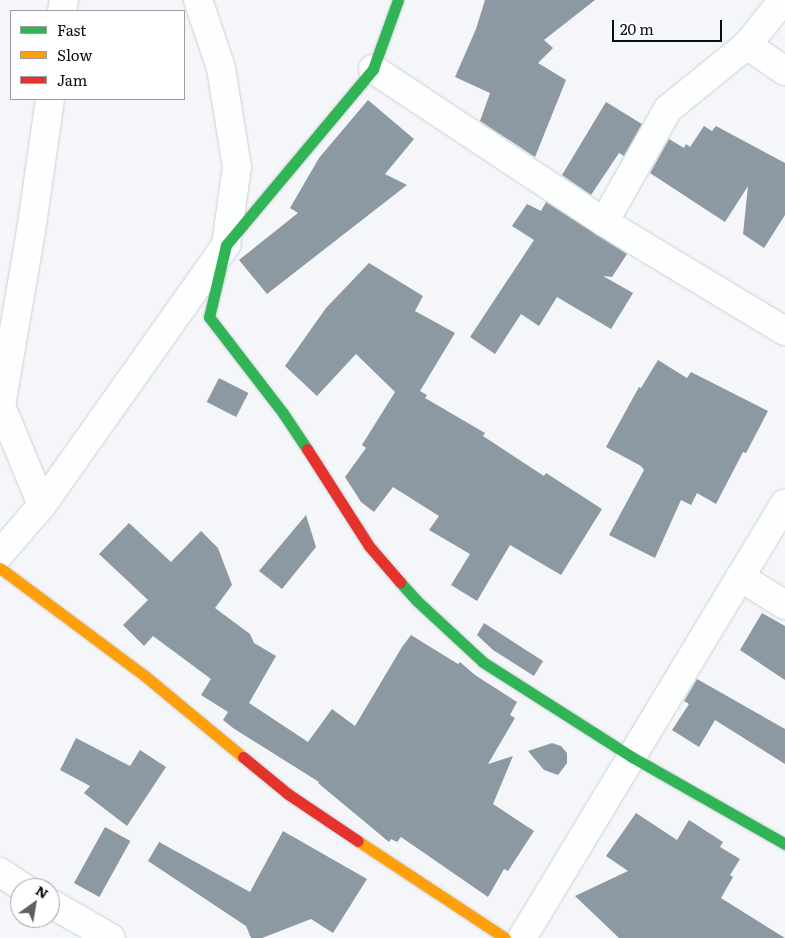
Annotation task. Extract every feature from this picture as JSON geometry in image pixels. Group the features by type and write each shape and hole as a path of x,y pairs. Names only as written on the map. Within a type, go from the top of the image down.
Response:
{"street":[{"path":"198,0 221,68 237,168 226,245 210,317 283,413 334,487 369,546 416,600 483,662 632,757 785,844"},
{"path":"0,554 42,505 226,245 373,70 398,0"},
{"path":"604,222 668,109 747,45 783,0"},
{"path":"747,45 785,71"},
{"path":"373,70 604,222 785,331"},
{"path":"42,505 1,406 31,231 50,100"},
{"path":"522,938 785,503"},
{"path":"0,568 145,676 288,794 505,938"},
{"path":"740,577 785,604"},
{"path":"60,909 111,938"}],"building":[{"path":"485,0 595,0 544,40 553,48 538,63 566,80 535,157 480,121 490,93 455,77 476,29"},
{"path":"368,100 414,139 385,174 407,185 267,294 239,260 298,213 290,208 319,158"},
{"path":"606,102 642,124 624,156 619,153 591,195 562,175"},
{"path":"704,126 712,131 716,126 785,163 785,215 764,248 743,234 748,186 725,222 650,173 669,139 684,148 686,144 690,147"},
{"path":"546,202 627,254 612,277 603,276 633,293 611,329 557,297 539,326 521,314 495,354 470,337 534,240 512,226 527,204 541,211"},
{"path":"369,263 423,296 415,311 455,333 420,391 427,395 425,398 485,433 483,436 544,476 546,473 602,509 561,575 510,545 477,601 451,585 470,554 429,530 439,516 393,487 374,512 361,502 345,477 366,448 362,445 395,392 356,354 317,396 285,366 326,308"},
{"path":"658,360 687,378 691,372 768,411 746,453 743,452 716,504 697,493 691,505 681,500 655,558 609,535 644,470 641,466 606,447 639,387 641,388"},
{"path":"219,378 248,393 236,417 207,402"},
{"path":"306,515 316,547 282,589 259,571"},
{"path":"129,523 171,562 201,531 218,548 232,585 215,608 250,634 254,643 276,656 249,703 308,742 332,709 355,726 411,635 458,664 460,662 475,675 517,702 510,715 515,718 488,764 513,756 493,804 534,831 508,871 504,869 488,897 401,837 397,842 391,839 389,842 319,782 233,728 223,720 228,712 201,695 211,679 153,636 144,646 123,625 148,600 99,554"},
{"path":"762,613 785,626 785,680 740,650"},
{"path":"484,623 543,661 534,676 493,650 477,635"},
{"path":"697,679 785,729 785,764 715,720 699,747 672,730 689,704 684,701"},
{"path":"76,738 130,766 140,750 166,767 127,826 84,793 90,786 60,770"},
{"path":"552,743 561,746 567,753 567,763 558,775 544,770 528,751"},
{"path":"636,813 677,840 689,820 723,842 720,847 740,859 730,875 733,877 721,898 785,938 619,938 575,896 628,871 606,856"},
{"path":"105,827 130,841 99,897 74,883"},
{"path":"283,831 367,879 333,933 311,919 262,938 251,938 246,926 148,861 159,842 250,892"}],"traffic: fast":[{"path":"307,449 283,413 209,317 226,245 373,69 398,0"},
{"path":"400,582 416,600 483,662 632,757 785,844"}],"traffic: slow":[{"path":"0,568 145,676 243,757"},
{"path":"358,841 505,938"}],"traffic: jam":[{"path":"307,449 369,546 400,582"},
{"path":"243,757 288,794 358,841"}]}
